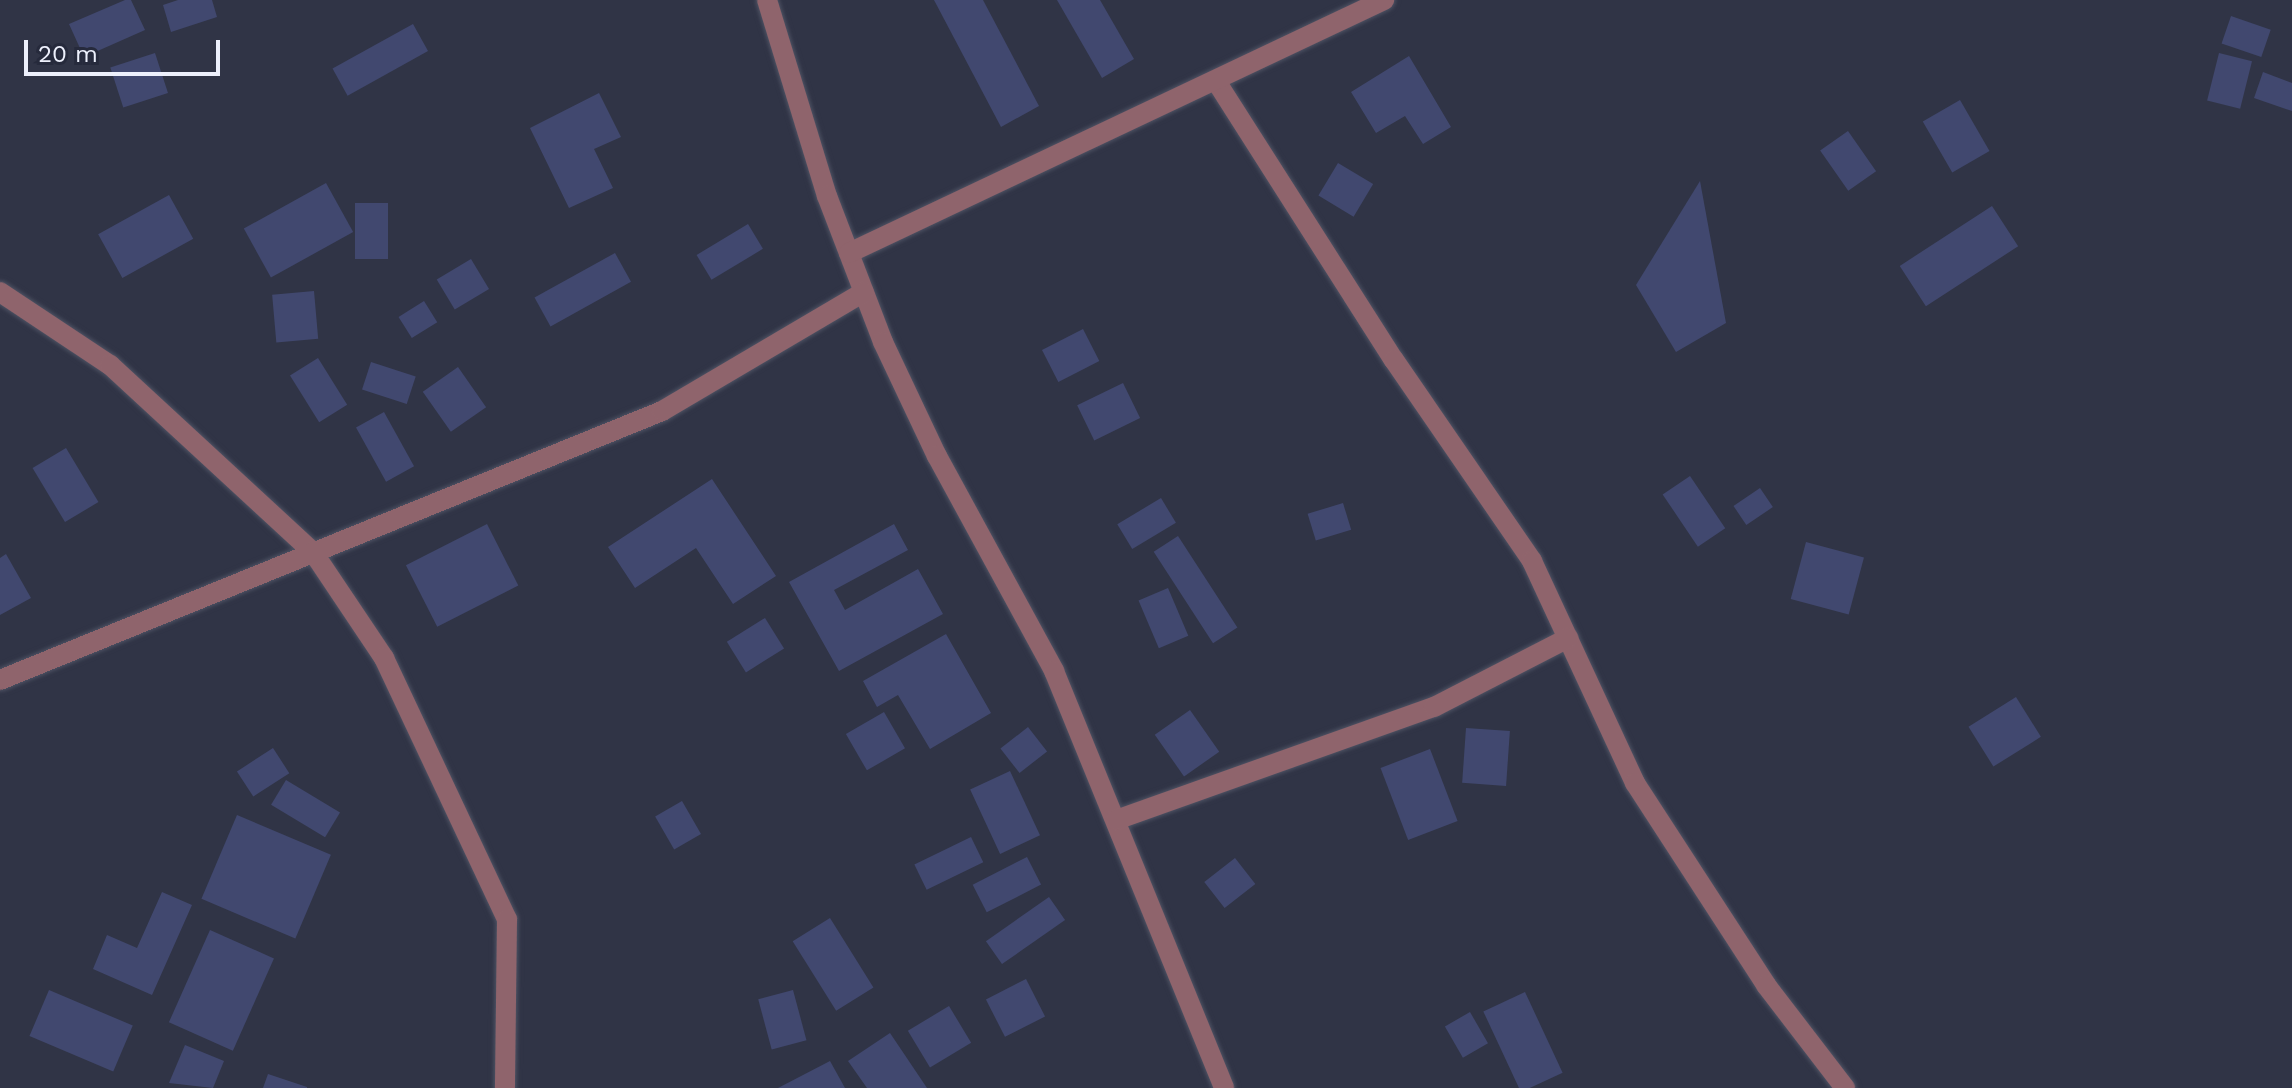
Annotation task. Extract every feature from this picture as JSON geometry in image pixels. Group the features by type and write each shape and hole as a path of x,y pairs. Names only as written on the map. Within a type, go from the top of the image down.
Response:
{"street":[{"path":"767,0 864,292 937,456 1054,671 1224,1088"},
{"path":"849,253 1384,0"},
{"path":"1216,81 1394,360 1532,561 1635,783 1766,985 1845,1088"},
{"path":"0,292 110,365 313,552 384,658 507,919 505,1088"},
{"path":"0,680 662,411 864,292"},
{"path":"1116,820 1434,707 1568,638"}],"building":[{"path":"131,0 145,30 84,57 69,24"},
{"path":"178,0 212,0 217,17 171,32 163,5"},
{"path":"934,0 983,0 1039,106 1001,127"},
{"path":"1057,0 1100,0 1134,59 1102,78"},
{"path":"2231,16 2271,30 2261,57 2222,43"},
{"path":"413,24 428,51 348,96 333,69"},
{"path":"155,53 168,93 123,107 110,68"},
{"path":"2219,53 2252,61 2240,109 2207,101"},
{"path":"1409,56 1451,127 1423,144 1405,116 1376,133 1351,92"},
{"path":"2263,72 2292,83 2292,111 2254,98"},
{"path":"599,93 621,137 594,149 613,188 569,208 530,128"},
{"path":"1960,100 1990,151 1952,173 1923,122"},
{"path":"1848,131 1876,171 1848,191 1820,151"},
{"path":"1338,163 1373,184 1354,217 1318,196"},
{"path":"1700,181 1726,323 1676,352 1636,285"},
{"path":"326,183 353,232 271,278 244,229"},
{"path":"169,195 193,239 122,278 98,234"},
{"path":"355,203 388,203 388,259 355,259"},
{"path":"1992,206 2018,246 1926,306 1900,266"},
{"path":"748,224 763,249 712,280 697,255"},
{"path":"615,253 631,282 551,326 535,298"},
{"path":"471,259 489,289 455,310 437,280"},
{"path":"314,291 318,339 276,342 272,295"},
{"path":"424,301 437,322 412,338 399,317"},
{"path":"1083,329 1099,361 1058,382 1042,350"},
{"path":"318,358 347,405 319,422 290,375"},
{"path":"371,362 416,377 407,404 362,390"},
{"path":"458,367 486,407 451,432 423,392"},
{"path":"1123,383 1140,418 1094,440 1077,405"},
{"path":"384,412 414,466 386,482 356,428"},
{"path":"66,448 98,502 65,522 33,468"},
{"path":"1690,476 1725,528 1698,547 1663,494"},
{"path":"712,479 776,576 733,604 696,548 635,588 608,547"},
{"path":"1760,488 1773,507 1746,525 1733,506"},
{"path":"1161,498 1176,523 1132,549 1117,524"},
{"path":"1343,503 1351,530 1316,541 1308,514"},
{"path":"487,524 518,585 437,627 406,565"},
{"path":"894,524 908,550 834,590 845,610 918,569 943,614 839,671 789,582"},
{"path":"1178,536 1237,627 1213,643 1154,552"},
{"path":"1806,542 1864,558 1849,615 1791,599"},
{"path":"6,554 31,598 0,615 0,558"},
{"path":"1168,588 1188,636 1159,648 1139,601"},
{"path":"765,618 784,649 746,672 727,642"},
{"path":"946,634 991,713 930,749 898,695 877,707 863,681"},
{"path":"2016,697 2041,737 1993,767 1969,727"},
{"path":"1190,710 1219,752 1184,776 1155,735"},
{"path":"884,712 905,748 867,770 846,734"},
{"path":"1028,727 1047,751 1020,773 1000,749"},
{"path":"1466,728 1510,731 1506,786 1462,783"},
{"path":"273,748 289,773 253,797 237,771"},
{"path":"1430,749 1458,821 1408,840 1381,768"},
{"path":"1010,771 1040,835 1000,854 970,790"},
{"path":"286,780 340,812 325,837 271,805"},
{"path":"682,801 701,834 674,849 655,816"},
{"path":"237,815 331,855 295,939 201,899"},
{"path":"971,837 983,862 927,890 914,865"},
{"path":"1027,857 1041,885 987,912 973,885"},
{"path":"1235,858 1255,884 1225,908 1204,882"},
{"path":"162,892 192,905 152,995 93,969 107,935 137,948"},
{"path":"1049,897 1065,920 1002,964 986,941"},
{"path":"830,918 873,988 836,1011 793,941"},
{"path":"210,930 274,958 233,1051 169,1022"},
{"path":"1026,979 1045,1016 1005,1037 986,999"},
{"path":"49,990 133,1026 113,1072 29,1036"},
{"path":"793,990 806,1040 772,1050 758,999"},
{"path":"1525,992 1563,1073 1530,1088 1519,1088 1483,1011"},
{"path":"949,1006 971,1043 930,1068 908,1031"},
{"path":"1470,1012 1488,1043 1463,1058 1445,1026"},
{"path":"890,1033 927,1088 867,1088 848,1061"},
{"path":"185,1045 224,1061 213,1088 169,1083"},
{"path":"830,1061 845,1088 778,1088"},
{"path":"268,1074 307,1087 307,1088 263,1088"}]}
